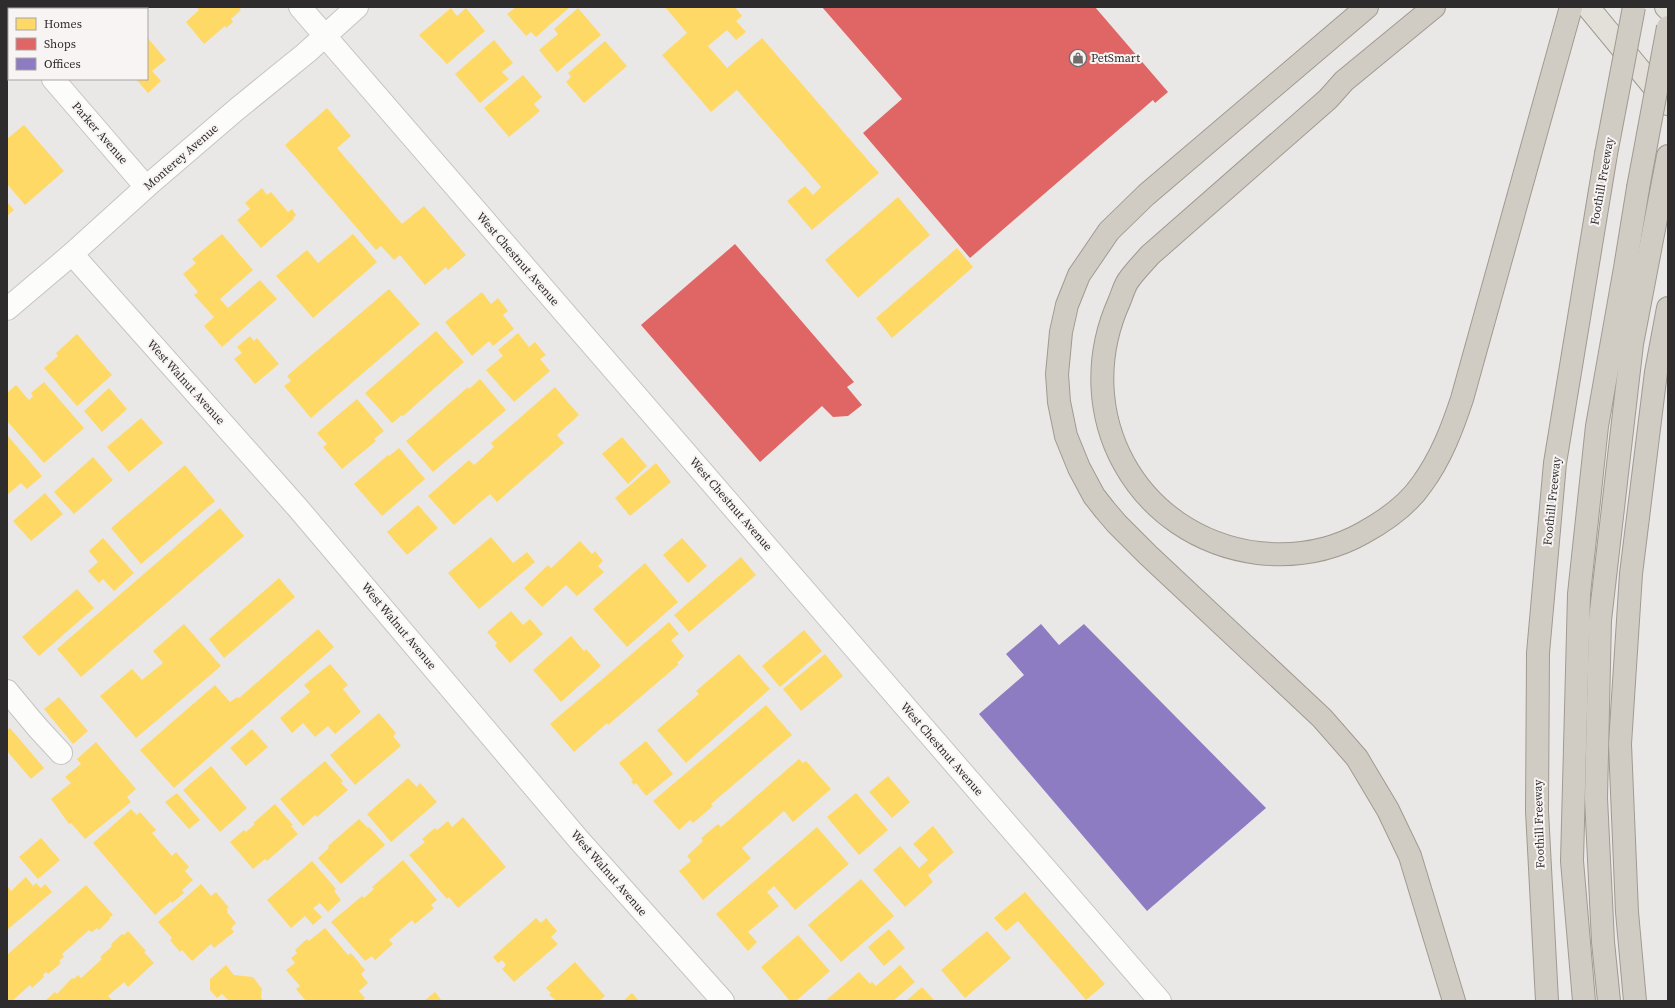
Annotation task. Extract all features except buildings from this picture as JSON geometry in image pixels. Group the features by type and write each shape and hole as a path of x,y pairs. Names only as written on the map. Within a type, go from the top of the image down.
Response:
{"highway":[{"path":"1367,7 1146,195 1109,231 1079,275 1067,305 1060,332 1057,381 1059,402 1066,436 1079,468 1094,496 1105,510 1117,524 1148,554 1322,718 1357,758 1388,810 1410,856 1454,1001"},
{"path":"1434,7 1344,81 1328,99 1150,255 1128,280 1110,322 1105,344 1102,369 1106,415 1113,438 1122,459 1136,484 1154,504 1176,522 1198,536 1221,545 1244,551 1271,554 1296,554 1328,548 1357,536 1390,517 1403,506 1421,486 1436,463 1450,435 1462,399 1571,7"},
{"name":"Foothill Freeway","path":"1547,1001 1537,811 1538,653 1555,464 1606,154 1634,7"},
{"path":"1584,1001 1572,861 1580,594 1597,426 1638,188 1668,27"},
{"path":"1609,1001 1603,942 1596,798 1600,620 1632,344 1668,156"},
{"path":"1635,1001 1627,912 1620,744 1631,574 1656,372 1668,308"}],"main road":[{"path":"1588,7 1668,104"}],"street":[{"name":"West Chestnut Avenue","path":"300,7 1160,1001"},
{"name":"Monterey Avenue","path":"7,309 72,254 146,187 325,36 357,7"},
{"name":"Parker Avenue","path":"54,80 146,187"},
{"name":"West Walnut Avenue","path":"72,254 297,507 589,852 723,1001"},
{"path":"7,691 36,727 62,753"}],"place":[{"name":"PetSmart","path":"1078,58"}]}
